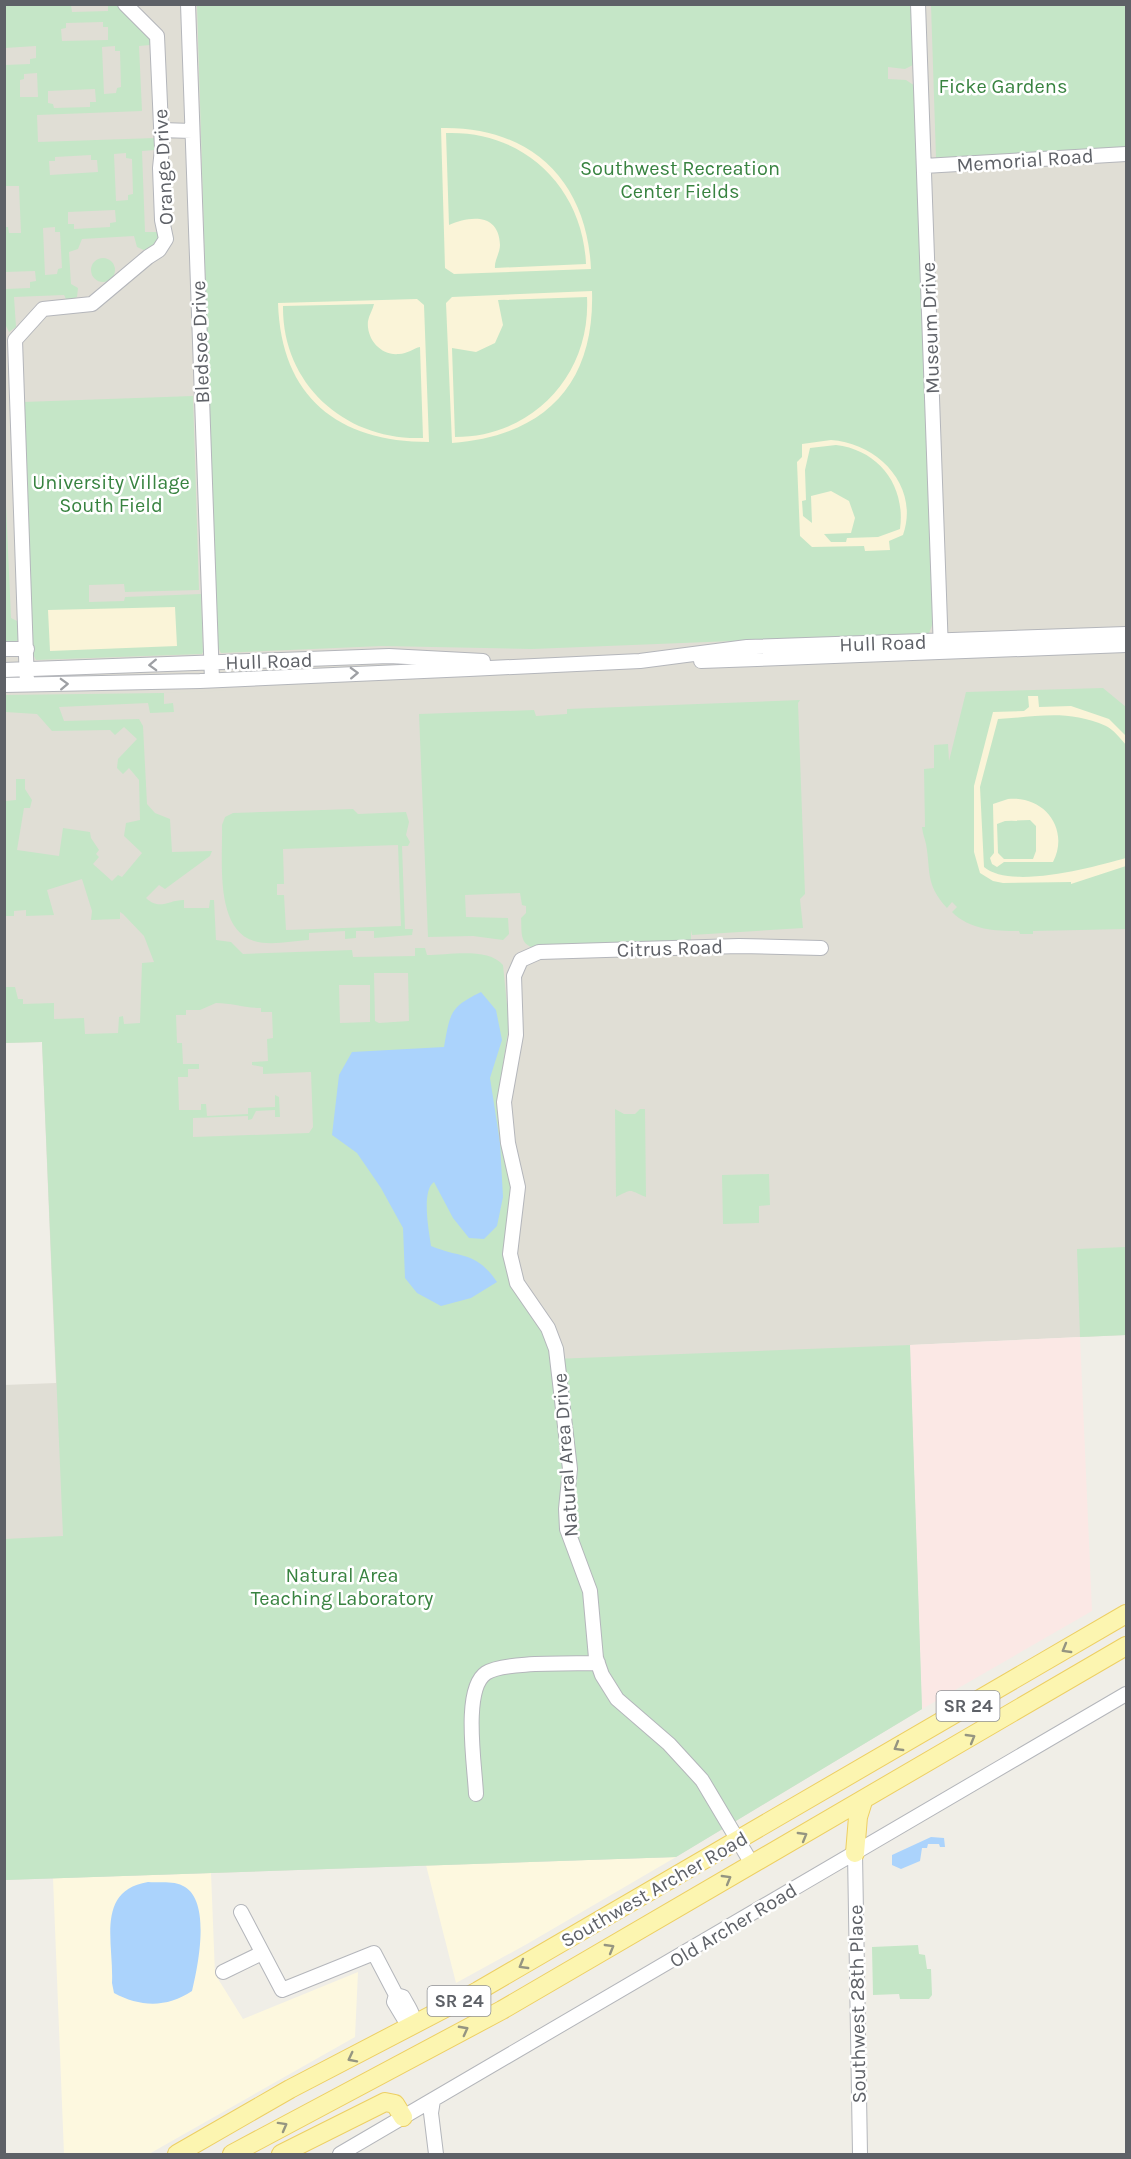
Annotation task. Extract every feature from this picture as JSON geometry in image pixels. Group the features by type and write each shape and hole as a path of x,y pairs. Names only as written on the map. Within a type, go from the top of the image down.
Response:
{"main road":[{"path":"1119,1650 1122,1617"},
{"name":"Southwest Archer Road","path":"177,2154 290,2089 413,2026 545,1952 1122,1617"},
{"name":"Southwest Archer Road","path":"232,2154 559,1977 863,1802 1119,1650"},
{"path":"855,1853 858,1817 863,1802"},
{"path":"545,1952 559,1977"},
{"path":"413,2026 426,2050"},
{"path":"281,2154 385,2102 395,2104 403,2117"}],"street":[{"name":"Orange Drive","path":"27,684 15,340 43,309 92,304 164,246 167,231 161,212 161,130 157,36 125,4"},
{"name":"Bledsoe Drive","path":"188,4 212,680"},
{"name":"Museum Drive","path":"918,4 941,646"},
{"path":"161,130 192,131"},
{"name":"Memorial Road","path":"924,166 1126,154"},
{"name":"Hull Road","path":"941,646 1126,634"},
{"name":"Hull Road","path":"4,685 212,680 640,661 747,647 1126,645"},
{"path":"4,649 27,649"},
{"name":"Hull Road","path":"4,670 389,656 533,665"},
{"name":"Citrus Road","path":"521,960 533,953 545,952 739,946 821,948"},
{"name":"Natural Area Drive","path":"521,960 514,975 515,1038 504,1102 507,1138 518,1187 510,1254 517,1283 550,1332 556,1349 570,1465 567,1529 591,1593 598,1663"},
{"path":"476,1794 472,1705 475,1687 480,1678 500,1668 598,1663 617,1699 662,1737 702,1780 752,1864"},
{"name":"Old Archer Road","path":"340,2154 1126,1694"},
{"name":"Southwest 28th Place","path":"855,1853 860,2154"},
{"path":"241,1912 282,1990 374,1953 396,1995 394,2002 406,2022 413,2026"},
{"path":"223,1972 262,1953"},
{"path":"433,2100 431,2113 436,2154"}],"shaded area":[{"path":"5,5 1126,5 1126,1335 910,1345 922,1709 676,1857 5,1880 4,1385 56,1383 42,1042 4,1043"},
{"path":"1080,1337 1092,1611 922,1709 910,1345"},
{"path":"676,1857 527,1944 456,1983 426,1865"},
{"path":"211,1873 215,1974 243,2019 358,1972 355,2037 149,2154 64,2154 53,1878"}],"green space":[{"path":"5,5 71,5 72,12 108,11 108,5 116,5 153,39 150,45 139,46 142,111 37,115 38,142 155,138 155,150 142,151 145,232 157,232 161,238 152,249 146,251 137,247 134,236 82,239 78,249 69,252 71,284 78,288 77,297 67,301 64,295 14,297 16,327 9,332 5,324 5,289 30,288 30,282 36,281 35,271 5,272 5,227 8,227 9,233 21,233 19,186 6,186 5,192 4,65 30,64 30,59 36,58 36,46 5,48","holes":["103,22 103,27 108,27 108,40 62,41 61,29 66,28 66,23","115,46 115,51 120,51 121,87 117,88 116,93 104,94 102,47","37,73 38,97 20,97 20,80 24,79 24,74","95,89 96,102 90,102 90,107 54,108 53,104 48,103 48,91","126,153 126,158 132,159 133,194 128,195 128,200 116,201 114,154","91,155 91,160 97,160 98,172 50,175 49,161 55,161 55,157","115,210 116,222 110,223 110,227 74,229 74,224 68,224 68,212","55,227 55,232 60,232 62,268 58,269 57,274 45,275 43,228"]},
{"name":"Southwest Recreation Center Fields","path":"197,5 911,5 913,65 905,69 888,67 888,79 906,80 915,86 933,623 929,633 532,649 382,646 221,653 218,647 215,591"},
{"name":"Ficke Gardens","path":"931,5 1126,5 1126,148 936,158"},
{"path":"103,258 112,261 115,270 112,279 103,282 94,279 91,270 94,261"},
{"name":"University Village South Field","path":"193,396 199,590 125,592 124,584 89,585 89,602 124,601 125,597 201,594 202,654 36,660 33,654 23,402"},
{"path":"4,460 11,618 19,622 20,638 13,644 4,641"},
{"name":"Natural Area Teaching Laboratory","path":"415,683 164,693 164,704 173,703 174,712 150,713 148,703 59,707 64,721 139,719 143,726 147,804 155,813 170,819 172,852 212,851 210,856 165,889 159,885 146,898 156,904 184,900 184,908 209,908 210,900 214,900 216,940 231,942 243,954 352,950 353,957 415,956 415,948 425,948 427,955 478,954 496,959 503,965 509,1025 498,1096 513,1180 506,1238 546,1333 554,1359 910,1345 922,1709 676,1857 5,1880 5,1539 63,1536 42,1042 5,1043 5,987 15,987 18,999 23,999 23,1004 54,1003 54,1019 84,1018 85,1034 118,1033 119,1017 123,1016 124,1024 140,1023 142,963 154,962 144,936 120,912 120,919 91,920 92,911 82,879 47,890 54,915 26,916 26,910 14,911 14,916 5,916 5,801 16,800 16,779 25,779 25,789 32,800 30,808 24,808 17,850 59,856 63,828 90,832 99,850 96,854 99,857 93,864 112,881 118,875 122,877 142,853 124,836 126,823 140,820 139,780 129,768 123,774 117,768 118,759 137,739 124,727 115,735 110,730 52,731 37,714 5,712 4,695 163,693","holes":["374,973 408,973 409,1021 379,1023 375,1021","339,985 370,985 370,1022 340,1023","216,1003 261,1008 261,1012 272,1012 273,1038 267,1039 268,1061 252,1062 252,1065 263,1067 263,1074 311,1072 313,1127 309,1133 193,1137 193,1118 248,1116 248,1120 252,1119 256,1111 275,1110 275,1117 280,1117 279,1097 275,1095 275,1107 248,1108 248,1114 207,1116 206,1104 201,1104 201,1110 179,1110 178,1077 188,1077 188,1069 199,1069 199,1064 183,1064 182,1043 177,1043 176,1015 186,1015 186,1010 200,1010"]},
{"path":"1103,688 1126,707 1126,929 1033,931 1033,934 1020,934 1019,931 1001,931 967,923 952,912 957,907 952,902 947,908 940,900 932,885 929,870 922,827 925,827 924,769 934,768 934,745 948,744 949,761 966,692"},
{"path":"800,700 798,703 805,894 800,899 803,928 692,935 691,930 691,942 534,948 526,943 522,936 521,918 526,913 526,906 522,905 520,893 465,895 466,917 508,918 509,934 503,940 473,936 428,937 419,714 534,710 536,716 567,714 567,709"},
{"path":"353,809 358,814 406,812 409,822 406,835 410,842 408,846 402,846 405,929 413,929 412,935 374,938 374,931 356,931 356,938 345,939 345,931 309,933 309,940 274,943 254,941 241,934 232,922 223,891 222,825 225,817 233,813","holes":["398,845 401,926 286,930 284,895 277,895 277,884 284,884 283,849"]},
{"path":"615,1109 624,1114 635,1114 640,1109 645,1109 646,1197 631,1191 616,1197"},
{"path":"769,1174 770,1205 759,1206 759,1223 723,1224 722,1175"},
{"path":"1126,1247 1126,1335 1080,1337 1077,1249"},
{"path":"918,1945 919,1954 925,1955 927,1969 931,1969 932,1995 929,1999 900,1999 899,1994 873,1995 872,1947"}],"sand":[{"path":"441,128 473,130 501,137 527,148 548,164 565,185 578,209 587,237 591,269 454,274 445,268","holes":["446,133 474,135 500,141 523,153 544,168 561,188 574,211 582,236 586,264 495,268 500,245 498,234 489,222 474,219 449,225"]},
{"path":"592,291 591,324 584,353 573,379 558,400 538,417 513,430 485,438 452,443 446,303 452,297","holes":["587,297 586,325 579,352 568,376 552,396 532,413 509,426 483,434 455,437 452,348 476,352 495,343 503,325 498,300"]},
{"path":"417,299 424,305 429,442 397,440 367,434 342,423 320,408 303,388 290,364 282,336 278,303","holes":["374,304 368,328 376,345 392,354 405,353 420,347 423,438 395,436 368,430 345,418 324,403 307,383 294,360 286,334 283,306"]},
{"path":"831,440 848,443 879,458 891,470 906,500 907,517 903,535 889,541 890,550 865,551 864,546 812,547 800,536 797,462 802,457 802,444","holes":["836,445 851,448 877,462 894,485 899,498 900,529 878,537 847,538 846,542 831,542 824,534 851,533 855,518 849,501 831,491 811,496 812,523 803,516 802,501 806,500 805,470 810,448"]},
{"path":"175,607 177,646 50,651 48,610"},
{"path":"1028,696 1038,696 1039,707 1071,706 1109,719 1126,736 1126,745 1109,727 1078,717 1052,715 998,719 980,787 984,867 997,874 1032,877 1074,871 1126,858 1126,866 1071,884 1071,882 1003,883 993,881 980,873 974,852 974,786 993,712 1024,711 1029,707"},
{"path":"1008,799 1021,799 1043,808 1056,827 1057,850 1053,862 1004,862 997,867 992,864 990,858 994,853 993,804","holes":["1030,820 1036,826 1036,851 1033,859 1004,859 998,853 997,824 1005,821"]}],"water":[{"path":"481,992 496,1010 502,1040 490,1078 500,1143 503,1197 497,1226 484,1239 469,1238 453,1218 434,1182 428,1194 427,1212 431,1246 475,1260 497,1282 471,1298 441,1306 417,1293 405,1278 403,1228 381,1188 357,1153 332,1135 339,1075 352,1052 444,1047 453,1012 463,1002"},
{"path":"931,1837 944,1838 945,1847 940,1847 939,1844 928,1844 927,1848 922,1848 920,1861 901,1869 892,1865 892,1855"},
{"path":"148,1882 181,1885 193,1895 198,1906 201,1936 192,1991 183,1997 153,2004 134,2001 114,1993 110,1936 114,1907 120,1896 131,1887"}]}
